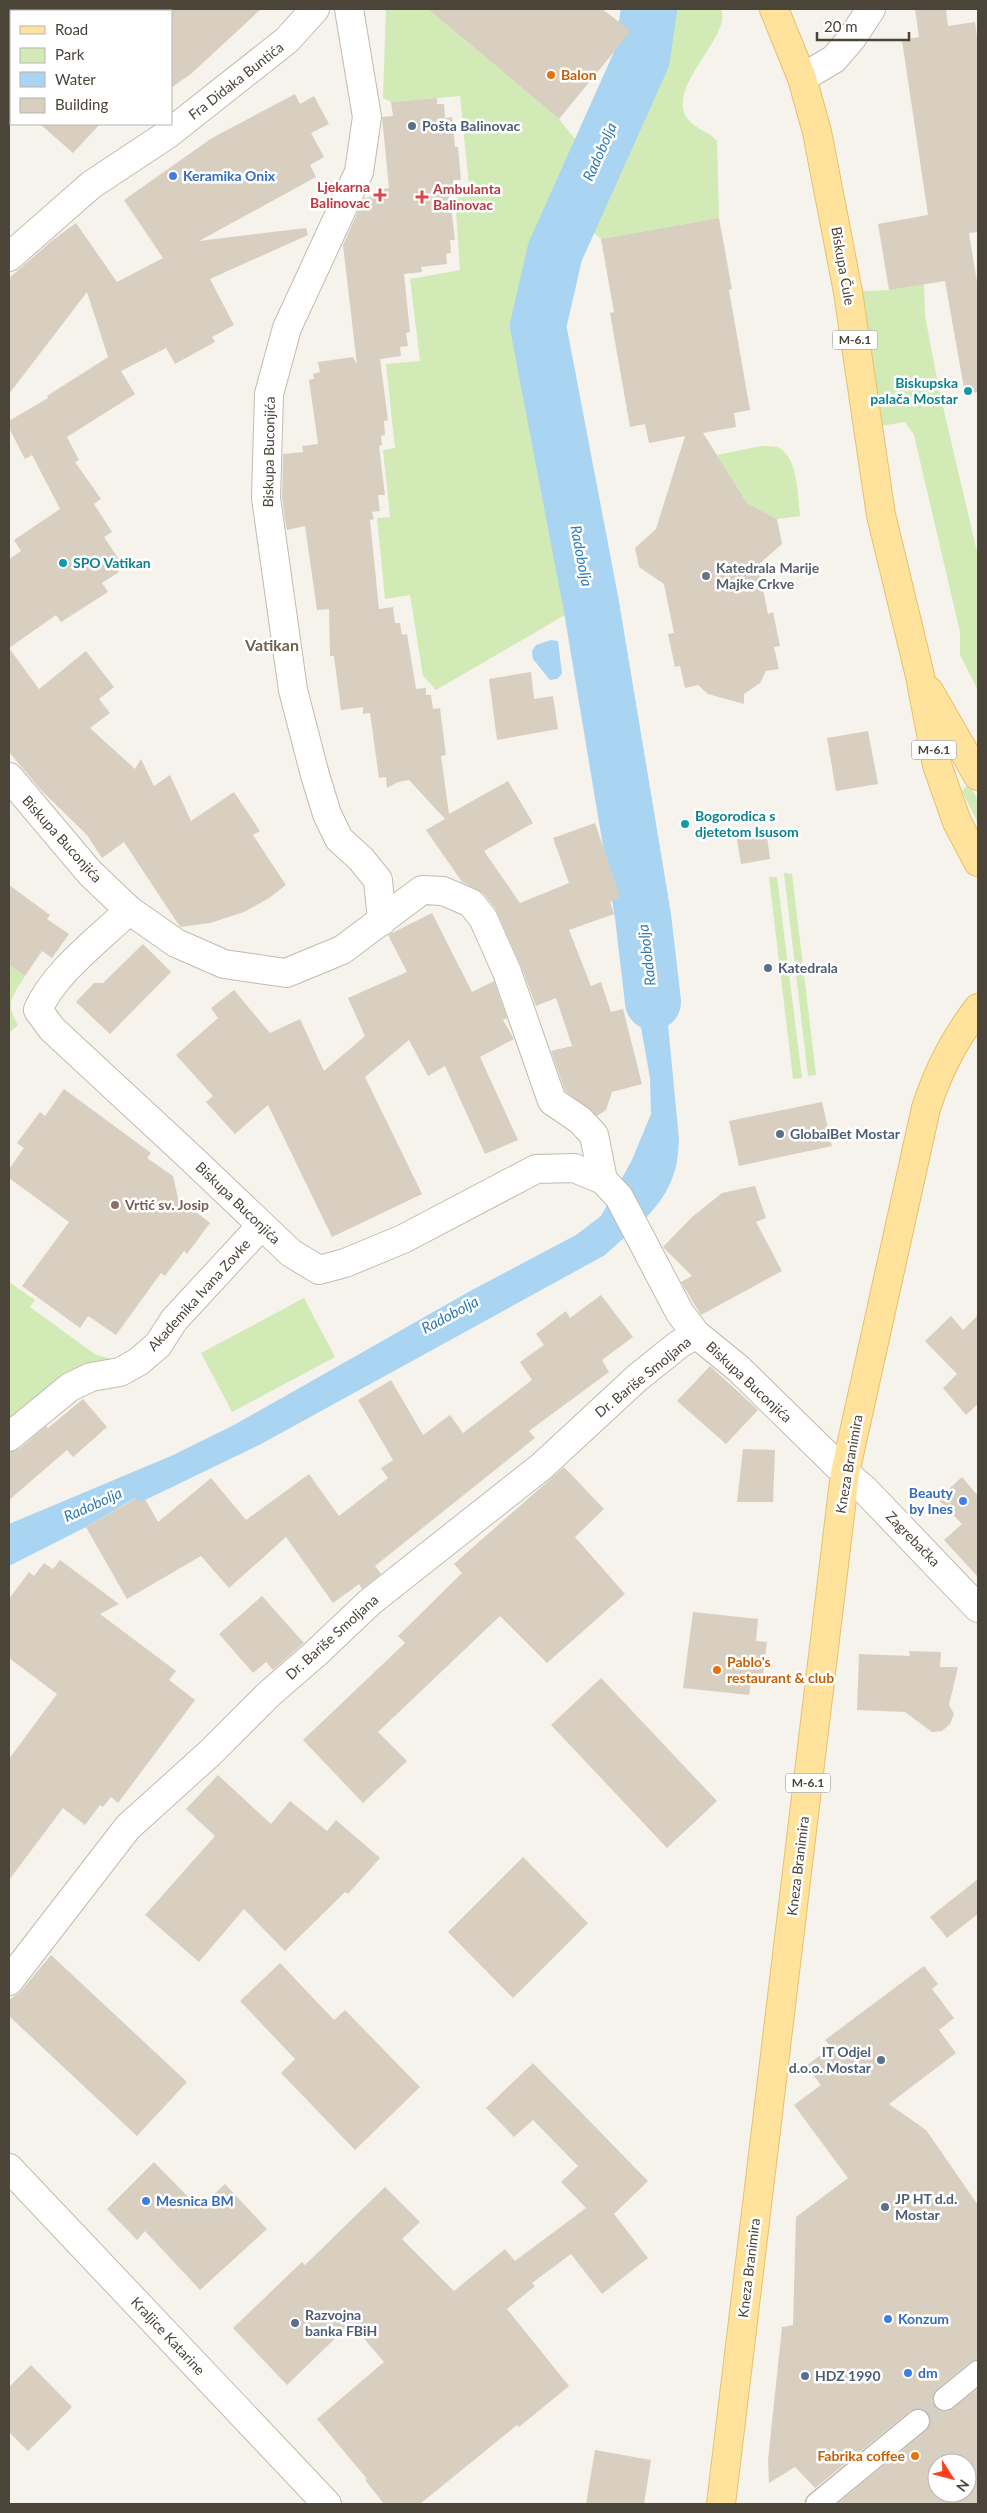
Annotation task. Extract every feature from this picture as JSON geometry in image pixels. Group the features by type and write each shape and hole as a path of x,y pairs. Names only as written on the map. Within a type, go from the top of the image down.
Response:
{"main road":[{"name":"Biskupa Čule","path":"774,9 802,78 817,132 840,245 881,515 920,676 942,784 957,822 978,862"},
{"name":"Biskupa Čule","path":"920,676 978,776"},
{"name":"Kneza Branimira","path":"721,2504 845,1473 926,1108 939,1069 962,1029 978,1008"}],"street":[{"name":"Fra Didaka Buntića","path":"9,256 91,185 168,134 287,40 315,9"},
{"name":"Biskupa Buconjića","path":"350,9 367,116 359,172 287,328 269,394 266,498 293,690 327,814 339,839 361,859 378,880 382,921"},
{"path":"802,78 834,59 852,38 871,9"},
{"name":"Biskupa Buconjića","path":"11,787 90,873 129,910 176,943 224,964 286,973 342,950 422,890 444,891 471,903 482,918 507,972 552,1102 580,1120 594,1134 603,1180"},
{"name":"Biskupa Buconjića","path":"129,910 45,995 38,1010 52,1029 291,1253 319,1270 346,1263 402,1239 536,1169 574,1168 603,1180 619,1197 680,1314 696,1334 739,1369 845,1473"},
{"name":"Akademika Ivana Zovke","path":"9,1438 70,1387 91,1377 120,1372 138,1362 158,1345 174,1320 261,1226"},
{"name":"Dr. Bariše Smoljana","path":"9,1981 128,1828 210,1753 269,1694 370,1602 542,1466 637,1378 678,1344 696,1334"},
{"name":"Zagrebačka","path":"845,1473 865,1490 978,1608"},
{"name":"Kraljice Katarine","path":"9,2168 327,2504"},
{"path":"945,2399 978,2372"},
{"path":"817,2504 918,2421"}],"green space":[{"path":"386,9 428,9 559,119 583,149 531,298 527,357 565,615 436,690 423,676 410,595 385,599 377,518 390,517 383,450 395,448 386,364 420,361 410,279 460,270 455,198 470,196 460,96 391,102 383,98"},
{"path":"668,9 721,9 722,20 718,32 692,76 685,91 683,105 690,122 717,141 719,218 601,239 578,218 649,61"},
{"path":"924,284 925,316 940,394 978,556 978,690 960,655 960,632 914,435 905,422 868,428 848,292 889,290"},
{"path":"761,446 777,447 784,451 789,458 796,477 800,516 777,519 747,503 717,455"},
{"path":"967,785 976,797 978,823 962,791"},
{"path":"784,873 792,874 816,1075 808,1076"},
{"path":"769,877 777,877 802,1078 793,1079"},
{"path":"9,965 25,976 14,994 11,1005 18,1025 9,1033"},
{"path":"9,1282 35,1300 30,1307 96,1355 116,1360 9,1421"},
{"path":"304,1298 335,1357 232,1412 201,1353"}],"water":[{"path":"551,640 558,641 562,674 557,679 550,680 533,659 532,651 536,645"},
{"path":"658,921 679,1139 678,1156 674,1173 662,1198 635,1228 605,1255 261,1444 139,1503 135,1498 86,1527 9,1566 9,1524 171,1456 234,1425 472,1290 576,1235 601,1216 632,1160 651,1114 650,1078 624,931"}],"building":[{"path":"261,9 192,73 172,87 171,10"},
{"name":"Balon","path":"428,9 602,9 631,31 559,119"},
{"path":"915,9 946,9 948,26 975,22 978,43 978,232 969,233 978,288 978,392 965,394 945,281 889,290 878,224 928,215 902,40 919,37"},
{"path":"295,94 300,104 314,96 329,124 311,133 324,157 310,165 316,177 199,241 306,228 308,235 210,279 234,325 212,337 215,342 175,364 166,348 121,371 135,394 67,437 79,460 75,462 101,499 94,504 112,532 104,537 120,561 114,564 119,572 102,583 108,592 61,622 56,615 9,648 9,559 21,551 14,540 60,509 32,455 25,459 9,428 9,421 48,398 47,396 108,357 87,292 9,394 9,278 54,239 76,223 117,282 163,258 124,200 212,138"},
{"path":"437,98 437,104 444,104 445,118 452,117 455,147 458,147 461,180 453,180 454,191 449,191 455,240 450,240 451,253 446,254 447,264 421,267 422,272 404,274 410,332 406,333 408,346 400,347 401,356 380,359 388,420 384,421 385,435 381,436 382,445 379,446 385,495 378,495 380,511 372,512 374,519 370,520 379,609 393,607 395,623 400,623 402,635 407,634 416,689 426,688 426,695 431,695 433,709 440,708 446,755 441,756 449,814 508,781 533,823 484,851 520,903 569,883 553,838 595,823 620,897 610,902 614,914 569,930 591,986 601,982 611,1012 623,1009 642,1084 612,1092 606,1110 597,1116 565,1091 551,1051 572,1046 556,998 536,1006 521,966 495,908 483,893 462,882 426,830 445,819 409,780 398,782 387,788 386,777 379,778 370,713 363,714 363,707 341,710 334,656 330,656 329,609 317,610 305,526 287,530 285,520 282,497 283,454 303,452 302,446 318,444 309,380 314,379 313,374 320,372 318,362 353,357 357,365 343,245 364,198 378,196 377,190 389,188 382,117 393,116 391,102"},
{"path":"41,125 99,125 73,153"},
{"path":"719,218 732,289 729,290 750,410 734,413 736,427 703,433 747,503 777,519 782,544 758,565 768,614 773,612 780,646 774,647 779,669 766,671 760,683 744,694 744,704 708,694 698,685 685,688 680,666 675,667 668,634 674,633 664,584 639,567 635,548 656,529 685,436 649,443 645,424 630,427 610,313 614,312 601,239"},
{"path":"9,648 39,689 86,651 114,687 99,699 110,713 90,728 135,769 141,759 154,786 170,775 191,821 234,792 260,831 253,835 286,885 269,898 244,912 210,923 180,927 124,842 102,858 87,835 40,789 9,752"},
{"path":"531,672 534,699 553,696 558,729 497,740 489,679"},
{"path":"868,731 878,784 836,791 827,738"},
{"path":"766,829 770,859 741,864 736,833"},
{"path":"9,885 50,915 47,919 69,934 52,958 42,951 25,976 9,965"},
{"path":"432,913 472,992 494,981 507,1018 503,1020 514,1039 480,1057 518,1140 485,1154 445,1066 428,1076 409,1040 365,1077 422,1194 332,1237 268,1105 235,1134 206,1102 213,1096 176,1055 218,1018 211,1008 234,990 270,1033 300,1019 324,1071 365,1036 348,998 407,972 388,935"},
{"path":"143,944 171,972 110,1034 76,1002 94,983 103,983"},
{"name":"Vrtić sv. Josip","path":"64,1089 151,1153 147,1158 173,1176 178,1198 210,1223 187,1254 184,1251 165,1276 161,1273 116,1335 88,1316 80,1328 22,1286 69,1222 9,1178 9,1169 24,1148 17,1143 40,1112 45,1116"},
{"name":"GlobalBet Mostar","path":"822,1102 832,1146 739,1166 729,1121"},
{"path":"755,1186 766,1218 756,1222 782,1271 701,1315 681,1282 692,1276 663,1247 692,1217 722,1193"},
{"path":"601,1295 633,1337 602,1360 609,1372 529,1431 535,1438 375,1566 381,1574 362,1589 359,1584 333,1603 286,1537 229,1588 201,1556 127,1599 86,1527 136,1498 139,1503 145,1499 158,1522 211,1478 246,1520 309,1474 339,1516 388,1478 381,1468 393,1460 358,1400 391,1380 423,1435 450,1415 463,1433 532,1380 520,1362 544,1345 536,1334 566,1311 570,1318"},
{"path":"978,1315 978,1404 966,1415 943,1388 957,1374 925,1341 951,1316 963,1330"},
{"path":"710,1366 758,1410 726,1444 677,1401"},
{"path":"83,1399 107,1427 73,1457 67,1450 9,1500 9,1452 19,1449 46,1426 48,1428"},
{"path":"743,1449 775,1450 773,1502 737,1502"},
{"path":"564,1467 604,1509 575,1537 625,1594 547,1663 500,1616 378,1732 407,1761 363,1803 303,1740 405,1643 398,1636 462,1573 454,1564"},
{"path":"962,1477 978,1496 978,1577 944,1540 962,1524 938,1499"},
{"path":"60,1560 119,1604 100,1614 176,1671 169,1680 195,1700 118,1803 111,1797 103,1807 100,1805 85,1825 63,1808 9,1880 9,1759 57,1694 9,1658 9,1599 29,1572 34,1576 44,1563 53,1569"},
{"path":"262,1596 304,1643 273,1670 266,1662 253,1673 219,1634"},
{"path":"693,1612 758,1619 756,1641 767,1642 763,1675 752,1674 749,1695 683,1688"},
{"path":"909,1651 941,1652 940,1667 958,1667 949,1705 954,1714 950,1724 942,1731 932,1732 905,1712 857,1710 859,1654 910,1656"},
{"path":"601,1678 717,1801 667,1848 551,1725"},
{"path":"218,1775 271,1824 290,1801 327,1831 336,1820 380,1858 348,1894 345,1892 285,1951 244,1909 199,1962 145,1915 215,1836 186,1809"},
{"path":"523,1857 588,1923 513,1998 448,1932"},
{"path":"978,1879 978,1914 947,1938 930,1917"},
{"path":"51,1955 187,2082 137,2136 9,2016 9,2000 21,1991"},
{"path":"280,1963 334,2020 345,2010 420,2087 355,2150 281,2073 295,2059 240,2001"},
{"path":"924,1966 938,1984 932,1989 954,2018 939,2030 956,2053 889,2104 926,2130 978,2205 978,2359 970,2362 937,2389 932,2401 940,2411 948,2412 978,2389 978,2504 837,2504 926,2431 931,2419 923,2409 910,2411 815,2488 795,2467 769,2483 768,2460 782,2327 793,2325 796,2217 848,2178 794,2105 821,2085 806,2066 831,2047 825,2040"},
{"path":"533,2063 648,2181 614,2214 648,2258 602,2294 571,2254 532,2283 535,2286 507,2309 569,2386 519,2427 517,2425 420,2504 384,2504 365,2480 367,2479 317,2419 384,2362 351,2323 287,2385 233,2328 302,2262 305,2265 385,2187 420,2222 402,2239 454,2291 505,2249 515,2261 586,2208 561,2182 578,2166 533,2120 514,2137 486,2108"},
{"path":"154,2162 199,2208 225,2184 267,2229 200,2290 145,2231 137,2240 107,2209"},
{"path":"31,2365 72,2407 28,2451 9,2432 9,2387"},
{"path":"595,2450 651,2460 644,2504 586,2504"}],"waterway":[{"name":"Radobolja","path":"649,9 642,58 555,252 538,326 591,604 643,916 653,1002"}],"tunnel":[{"path":"918,2421 945,2399"}],"place":[{"name":"Balon","path":"551,75"},
{"name":"Pošta Balinovac","path":"412,126"},
{"name":"Keramika Onix","path":"173,176"},
{"name":"Ljekarna Balinovac","path":"380,195"},
{"name":"Ambulanta Balinovac","path":"422,197"},
{"name":"Biskupska palača Mostar","path":"968,391"},
{"name":"SPO Vatikan","path":"63,563"},
{"name":"Katedrala Marije Majke Crkve","path":"706,576"},
{"name":"Bogorodica s djetetom Isusom","path":"685,824"},
{"name":"Katedrala","path":"768,968"},
{"name":"GlobalBet Mostar","path":"780,1134"},
{"name":"Vrtić sv. Josip","path":"115,1205"},
{"name":"Beauty by Ines","path":"963,1501"},
{"name":"Pablo's restaurant & club","path":"717,1670"},
{"name":"IT Odjel d.o.o. Mostar","path":"881,2060"},
{"name":"Mesnica BM","path":"146,2201"},
{"name":"JP HT d.d. Mostar","path":"885,2207"},
{"name":"Konzum","path":"888,2319"},
{"name":"Razvojna banka FBiH","path":"295,2323"},
{"name":"dm","path":"908,2373"},
{"name":"HDZ 1990","path":"805,2376"},
{"name":"Fabrika coffee","path":"915,2456"}],"district":[{"name":"Vatikan","path":"272,645"}]}
